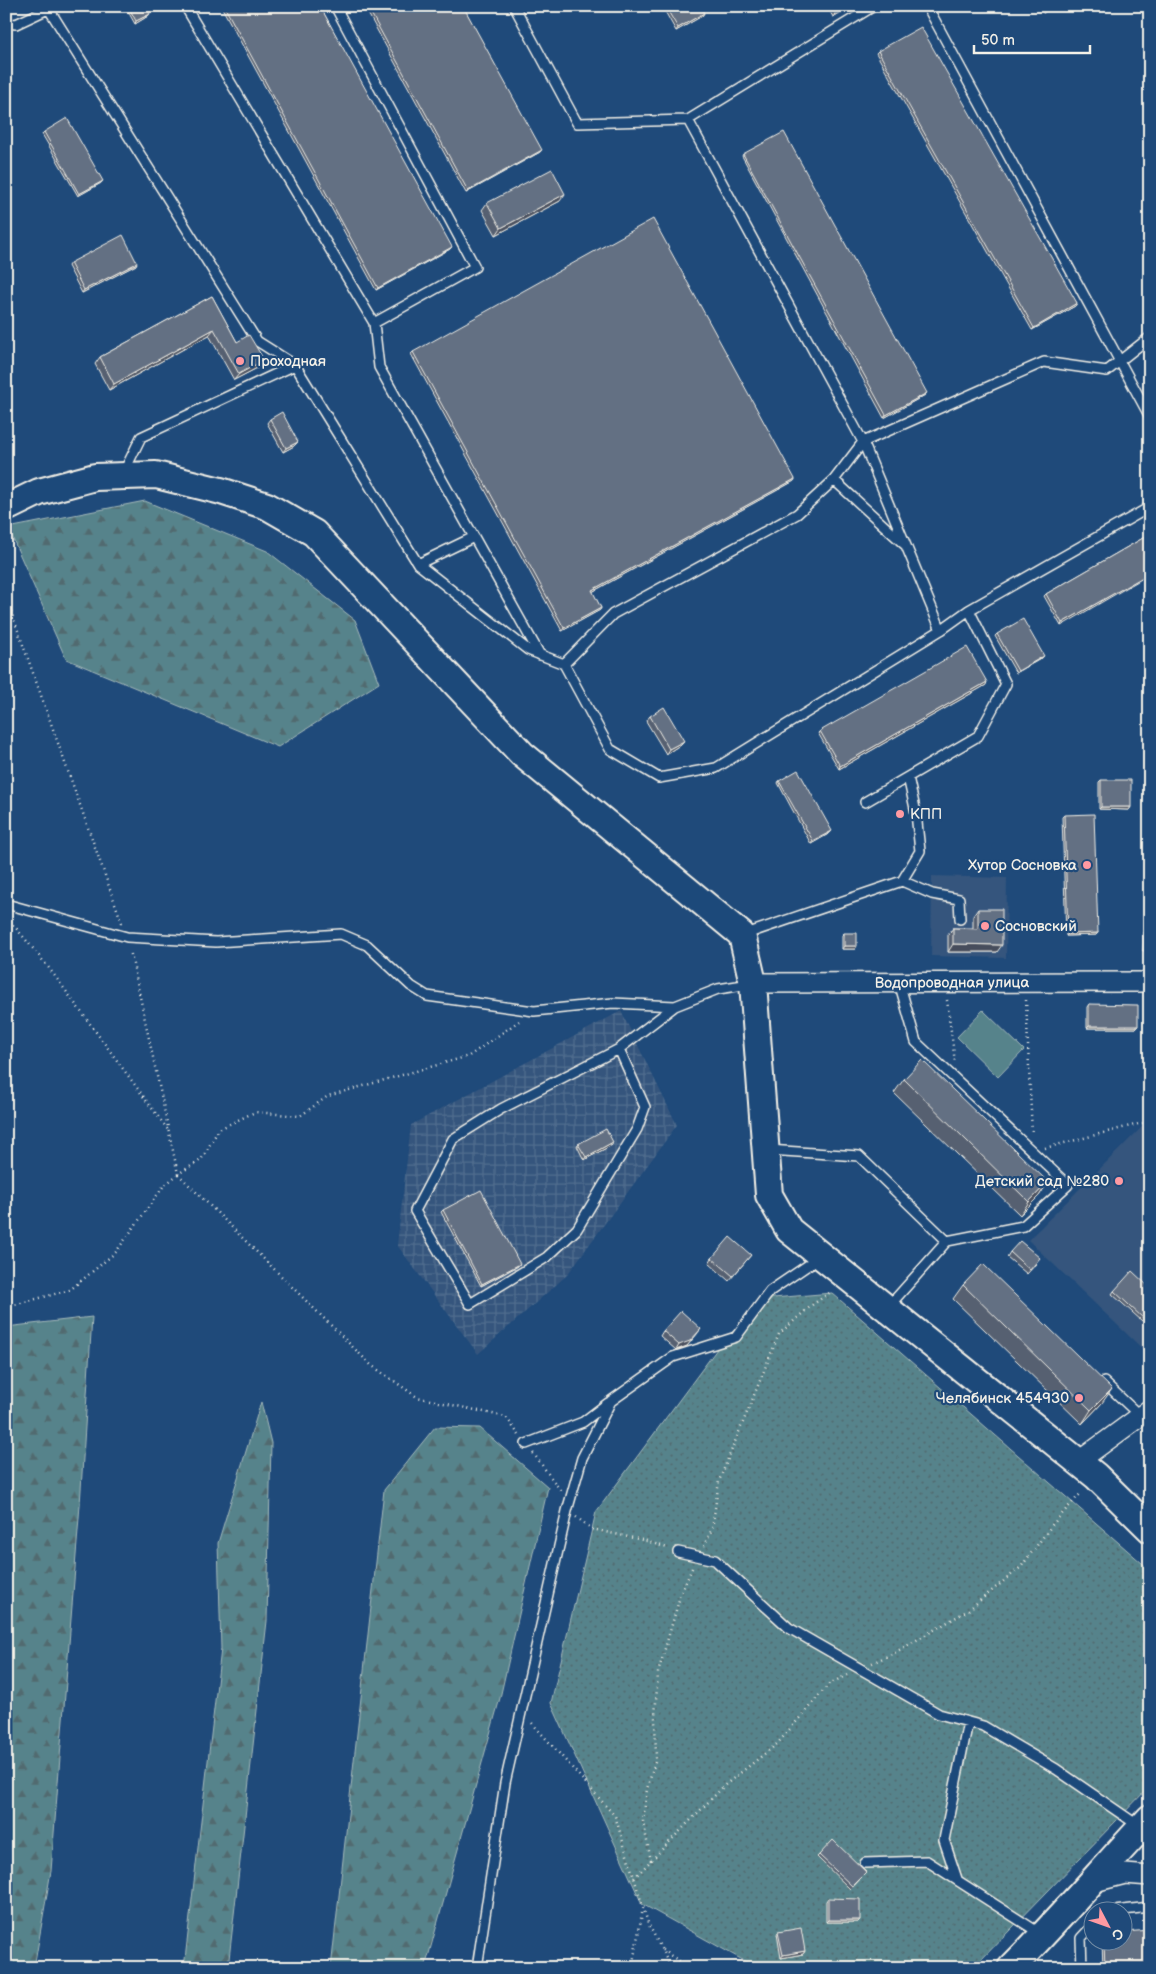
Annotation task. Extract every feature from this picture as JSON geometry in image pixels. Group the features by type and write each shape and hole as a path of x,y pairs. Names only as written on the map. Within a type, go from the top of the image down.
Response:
{"street":[{"path":"6,508 38,492 95,477 156,475 221,491 268,506 314,534 522,754 742,935 753,983 769,1195 789,1230 1096,1476 1150,1529"},
{"name":"Водопроводная улица","path":"753,983 945,981 1150,982"},
{"path":"1078,1462 1145,1412"},
{"path":"1011,1968 1043,1936 1089,1883 1146,1823"},
{"path":"1089,1883 1126,1874 1150,1876"}],"lane":[{"path":"185,6 374,323 379,367 540,655"},
{"path":"335,6 474,267 374,323"},
{"path":"514,6 577,124 688,120 874,6"},
{"path":"927,6 1150,417"},
{"path":"6,23 16,24 49,7 257,341 295,365 418,564 528,650 564,664 610,749 659,778 716,768 941,630 969,610 1150,507"},
{"path":"688,120 863,442 941,630"},
{"path":"564,664 612,614 797,514 834,480 863,442 1044,362 1107,371 1150,337"},
{"path":"122,476 141,437 295,365"},
{"path":"834,480 906,546"},
{"path":"418,564 474,538"},
{"path":"864,802 978,736 1006,684 969,610"},
{"path":"742,935 902,881 920,851 916,813 908,777"},
{"path":"902,881 932,894 959,899 960,919"},
{"path":"6,904 127,937 216,942 341,934 367,945 411,986 428,996 534,1011 613,1003 675,1006"},
{"path":"887,1308 946,1241 1023,1226 1068,1185 916,1042 899,982"},
{"path":"619,1048 645,1107 637,1130 577,1229 547,1257 470,1304 415,1212 452,1139 502,1109 619,1048 675,1006 718,989 753,983"},
{"path":"767,1150 859,1156 946,1241"},
{"path":"526,1444 583,1422 673,1357 736,1337 770,1291 822,1256"},
{"path":"1097,1375 1145,1412"},
{"path":"477,1968 505,1783 568,1506 582,1458 611,1401"},
{"path":"678,1552 715,1560 789,1628 939,1714 983,1726 1146,1823"},
{"path":"957,1879 944,1840 968,1722"},
{"path":"865,1863 928,1861 1043,1936"},
{"path":"1134,1909 1150,1907"},
{"path":"1082,1968 1081,1938 1084,1935"}],"path":[{"path":"6,597 127,937 178,1174 371,1365 418,1397 506,1417 568,1506 592,1529 646,1540 678,1552"},
{"path":"6,916 49,968 169,1131"},
{"path":"945,981 958,1081"},
{"path":"1025,981 1033,1152 1150,1121"},
{"path":"6,1307 70,1290 116,1252 163,1187 178,1174 201,1160 219,1129 255,1112 300,1116 328,1096 469,1056 534,1011"},
{"path":"522,1710 614,1816 648,1923 672,1968"},
{"path":"632,1968 643,1907"},
{"path":"662,1949 690,1968"}],"shaded area":[{"path":"932,876 1007,878 1006,958 931,956"},
{"path":"621,1011 677,1125 567,1275 478,1354 397,1245 411,1125"},
{"name":"Детский сад №280","path":"1147,1122 1150,1122 1150,1356 1028,1240"}],"green space":[{"path":"145,501 267,551 355,620 379,683 278,747 66,659 8,528"},
{"path":"983,1010 1024,1050 998,1077 957,1037"},
{"path":"832,1293 1150,1570 1150,1786 977,1964 757,1968 642,1904 551,1703 596,1512 726,1337 773,1298"},
{"path":"92,1317 80,1505 51,1871 34,1968 6,1968 6,1327"},
{"path":"261,1402 271,1443 267,1621 228,1968 184,1968 221,1649 218,1543"},
{"path":"435,1427 480,1428 548,1487 500,1698 425,1968 331,1968 384,1490"}],"building":[{"path":"128,6 146,6 150,14 136,21"},
{"path":"224,6 320,6 452,247 378,288"},
{"path":"367,6 463,6 542,150 468,191"},
{"path":"665,6 700,6 704,13 678,28"},
{"path":"830,6 849,6 835,14"},
{"path":"921,27 1077,303 1034,328 878,51"},
{"path":"67,118 103,181 79,194 44,132"},
{"path":"784,132 927,393 886,415 743,154"},
{"path":"552,169 565,194 501,228 487,203"},
{"path":"653,219 795,479 592,590 601,608 564,628 413,352"},
{"path":"123,235 137,263 84,290 70,263"},
{"path":"212,296 237,342 249,335 264,360 239,374 214,329 114,384 100,357"},
{"path":"282,412 298,442 286,448 270,419"},
{"path":"1150,534 1150,573 1062,623 1046,594"},
{"path":"1023,619 1044,656 1018,671 997,634"},
{"path":"967,647 987,682 840,766 820,731"},
{"path":"664,707 684,741 669,749 650,716"},
{"path":"798,770 832,831 813,841 779,781"},
{"path":"1101,780 1131,780 1131,807 1101,807"},
{"path":"1094,814 1098,933 1068,934 1064,815"},
{"name":"Сосновский","path":"978,909 1002,909 1002,945 953,944 953,928 978,929"},
{"path":"1148,911 1150,911 1150,946 1147,946"},
{"path":"844,933 857,933 857,946 844,946"},
{"path":"1089,1004 1138,1005 1138,1026 1089,1026"},
{"path":"922,1060 1048,1182 1029,1202 904,1079"},
{"path":"606,1129 613,1142 586,1157 578,1144"},
{"path":"481,1190 520,1264 482,1284 443,1210"},
{"path":"730,1237 751,1255 733,1276 712,1258"},
{"path":"1020,1241 1040,1258 1030,1270 1010,1252"},
{"path":"983,1264 1112,1389 1091,1410 963,1285"},
{"path":"1132,1271 1150,1286 1150,1312 1144,1319 1114,1291"},
{"path":"681,1311 701,1329 690,1341 679,1345 663,1331"},
{"path":"833,1840 866,1872 852,1886 819,1855"},
{"path":"828,1898 860,1899 860,1920 828,1920"},
{"path":"801,1928 805,1951 783,1955 778,1932"},
{"path":"1150,1930 1150,1968 1105,1968 1104,1952 1134,1952 1134,1931"}],"place":[{"name":"Проходная","path":"240,361"},
{"name":"КПП","path":"900,814"},
{"name":"Хутор Сосновка","path":"1087,865"},
{"name":"Сосновский","path":"985,926"},
{"name":"Детский сад №280","path":"1119,1181"},
{"name":"Челябинск 454930","path":"1079,1398"}]}
